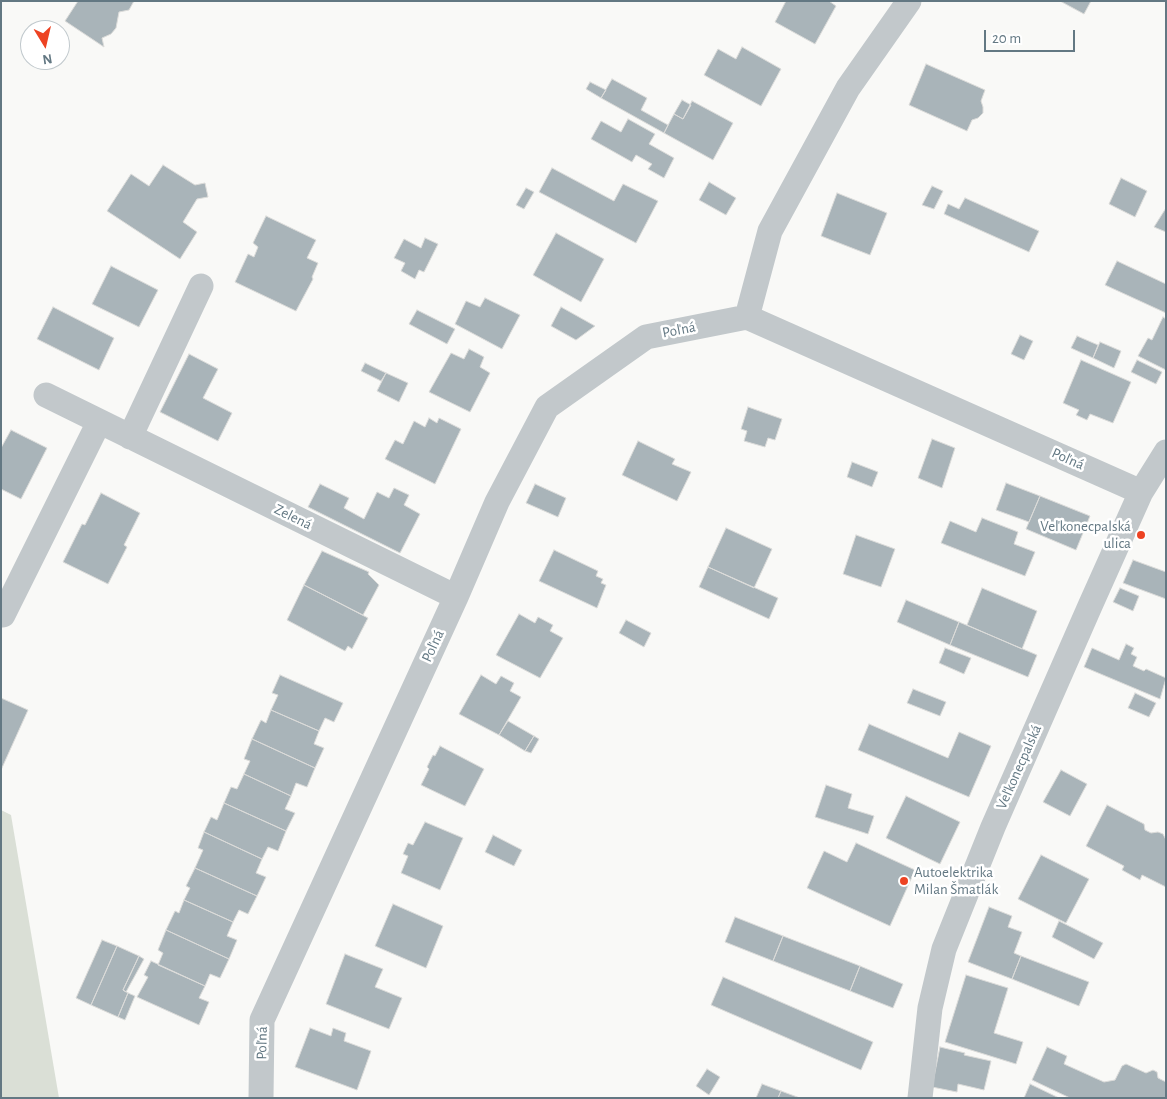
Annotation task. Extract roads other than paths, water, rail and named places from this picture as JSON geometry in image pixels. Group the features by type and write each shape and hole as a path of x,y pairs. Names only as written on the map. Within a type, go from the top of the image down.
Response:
{"street":[{"path":"748,317 770,231 848,88 909,1"},
{"path":"130,437 201,286"},
{"name":"Poľná","path":"261,1098 262,1020 497,502 547,407 646,337 748,317 1141,492"},
{"name":"Zelená","path":"46,396 456,596"},
{"path":"3,614 100,422"},
{"name":"Veľkonecpalská","path":"920,1098 930,1008 944,949 993,827 1141,492 1166,452"}],"place":[{"name":"Veľkonecpalská ulica","path":"1141,535"},
{"name":"Autoelektrika Milan Šmatlák","path":"904,881"}]}
